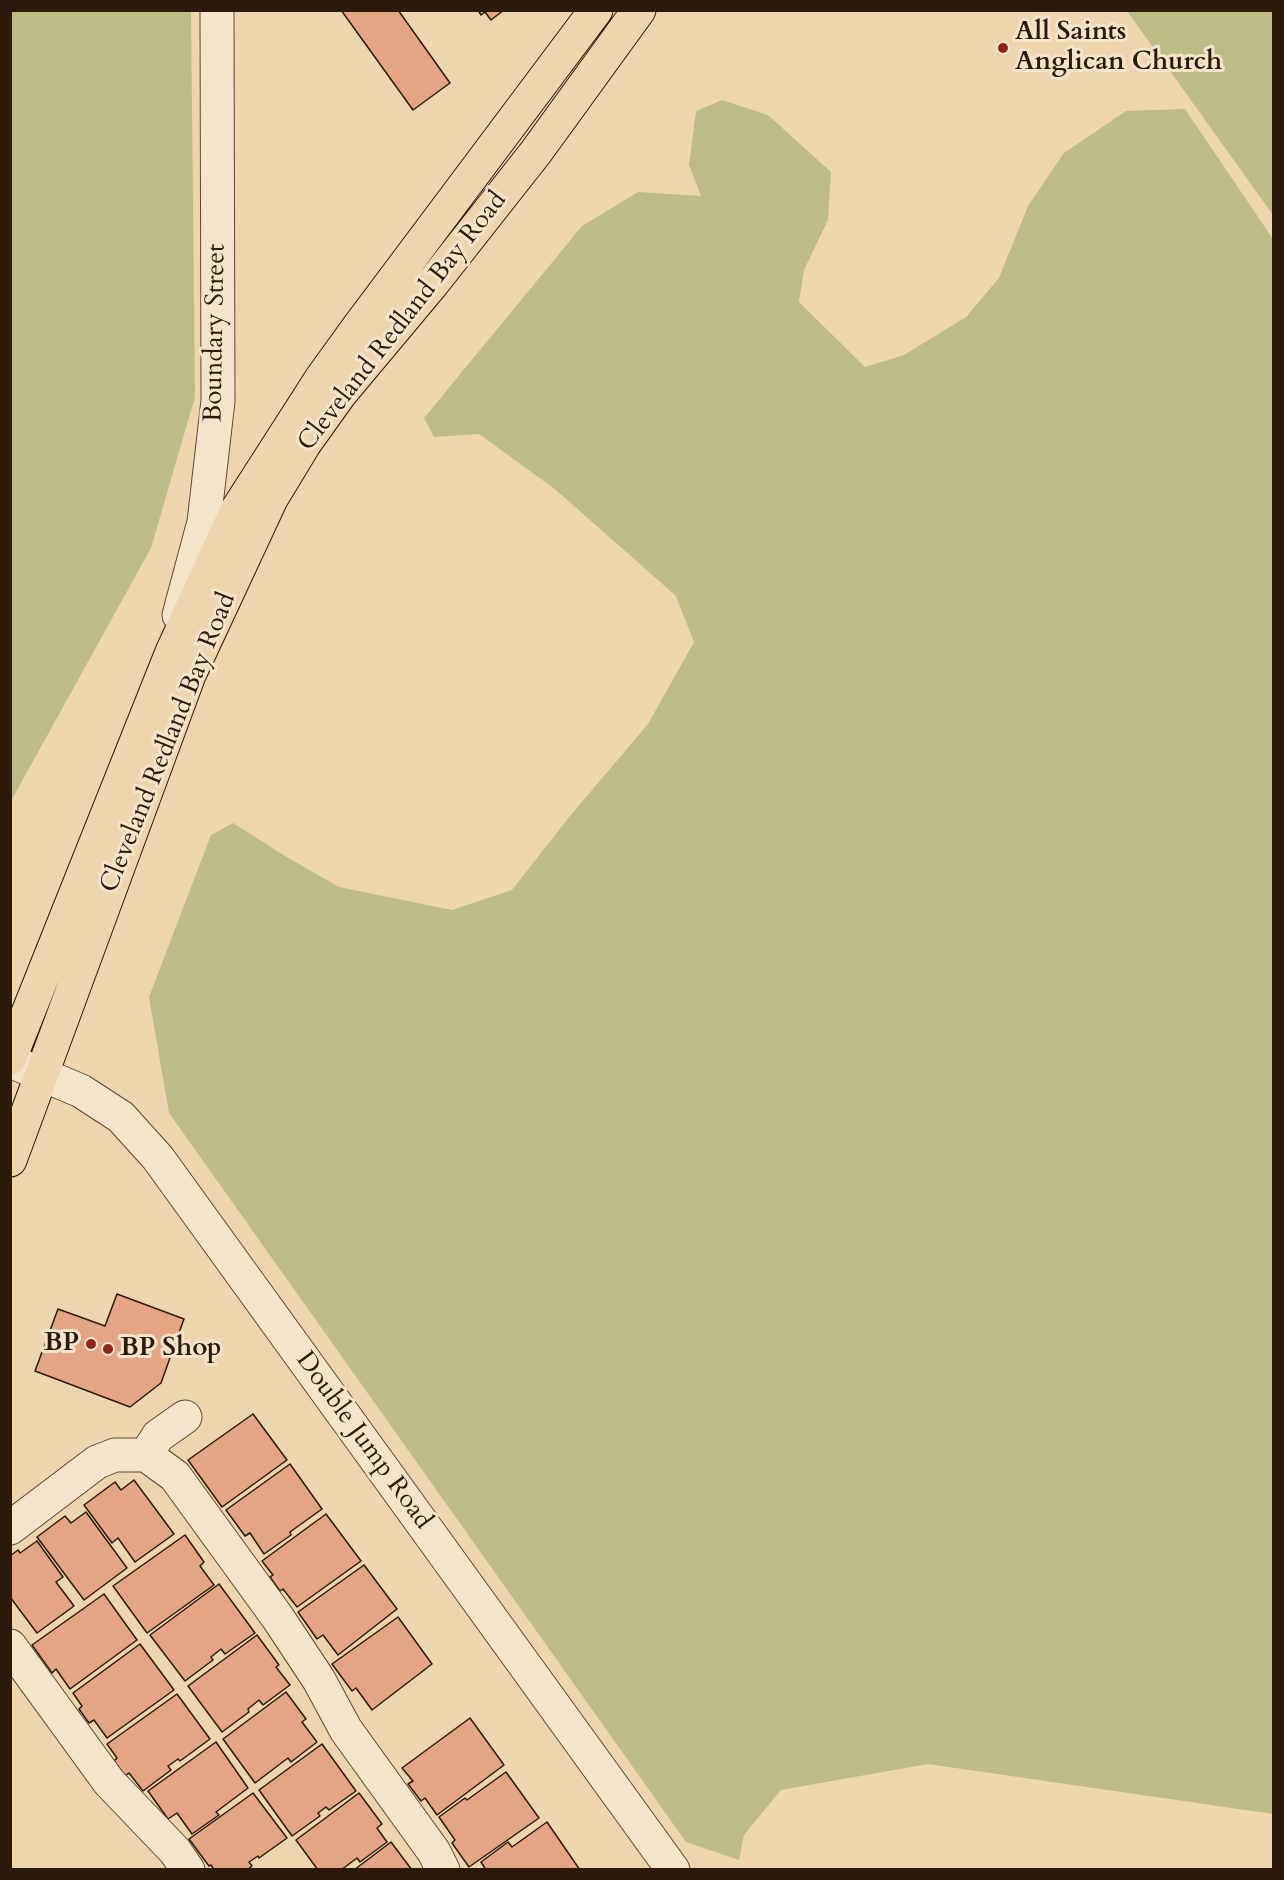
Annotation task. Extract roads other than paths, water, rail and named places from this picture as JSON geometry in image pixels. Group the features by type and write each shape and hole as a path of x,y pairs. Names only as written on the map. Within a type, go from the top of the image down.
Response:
{"highway":[{"name":"Cleveland Redland Bay Road","path":"10,1059 172,652 237,510 303,407 415,249 596,10"},
{"name":"Cleveland Redland Bay Road","path":"10,1160 189,675 271,499 305,443 340,394 432,284 521,171 639,10"}],"street":[{"name":"Boundary Street","path":"172,652 204,522 218,401 217,10"},
{"name":"Double Jump Road","path":"10,1059 81,1091 121,1117 158,1158 673,1869"},
{"path":"146,1455 158,1437 185,1417"},
{"path":"10,1528 97,1462 115,1455 146,1455 175,1476 278,1618 319,1680 346,1730 434,1852 443,1869"},
{"path":"10,1646 109,1782 175,1851 188,1869"}],"place":[{"name":"All Saints Anglican Church","path":"1003,48"},
{"name":"BP","path":"91,1344"},
{"name":"BP Shop","path":"108,1349"}]}
